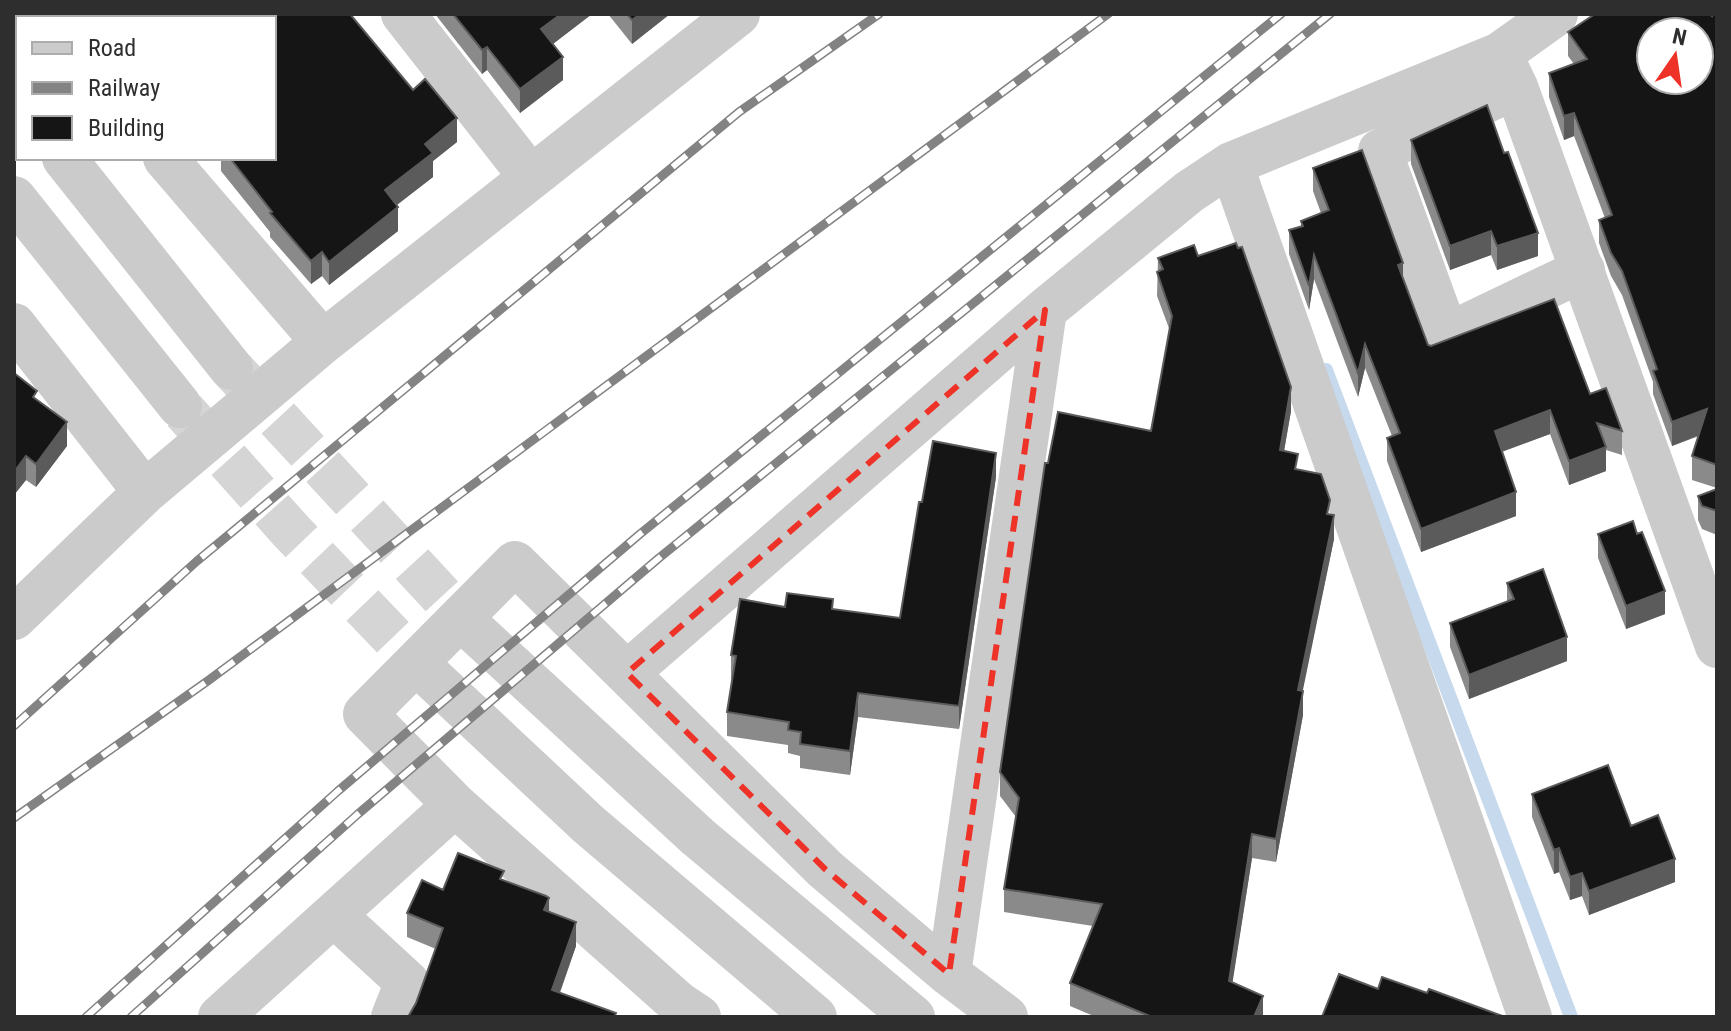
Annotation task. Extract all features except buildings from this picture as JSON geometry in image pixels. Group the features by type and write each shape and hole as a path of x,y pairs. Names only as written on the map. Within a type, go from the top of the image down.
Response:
{"street":[{"path":"403,14 530,176"},
{"path":"14,618 145,492 323,342 738,14"},
{"path":"1556,14 1508,70 1380,151 1447,335 1583,270"},
{"path":"627,673 1045,310 1189,192 1231,164 1508,70"},
{"path":"1508,70 1716,635"},
{"path":"66,160 231,368"},
{"path":"167,160 323,342"},
{"path":"1231,164 1530,1017"},
{"path":"14,198 180,406"},
{"path":"949,974 1045,310"},
{"path":"14,325 145,492"},
{"path":"699,1017 678,1003 455,805 365,714 515,563 825,869 949,974 1006,1017"},
{"path":"471,628 698,837 913,1017"},
{"path":"430,676 588,824 815,1017"},
{"path":"220,1017 455,805"},
{"path":"334,915 407,982 393,1017"}],"highlighted area":[{"path":"1045,310 949,974 825,869 627,673"}],"waterway":[{"path":"1326,370 1571,1017"}],"tunnel":[{"path":"233,370 471,628"},
{"path":"184,411 291,531 430,676"}],"railway":[{"path":"14,726 197,561 739,112 879,14"},
{"path":"14,818 209,680 1108,14"},
{"path":"86,1017 338,791 640,534 1281,14"},
{"path":"131,1017 358,814 659,558 1330,14"}]}
